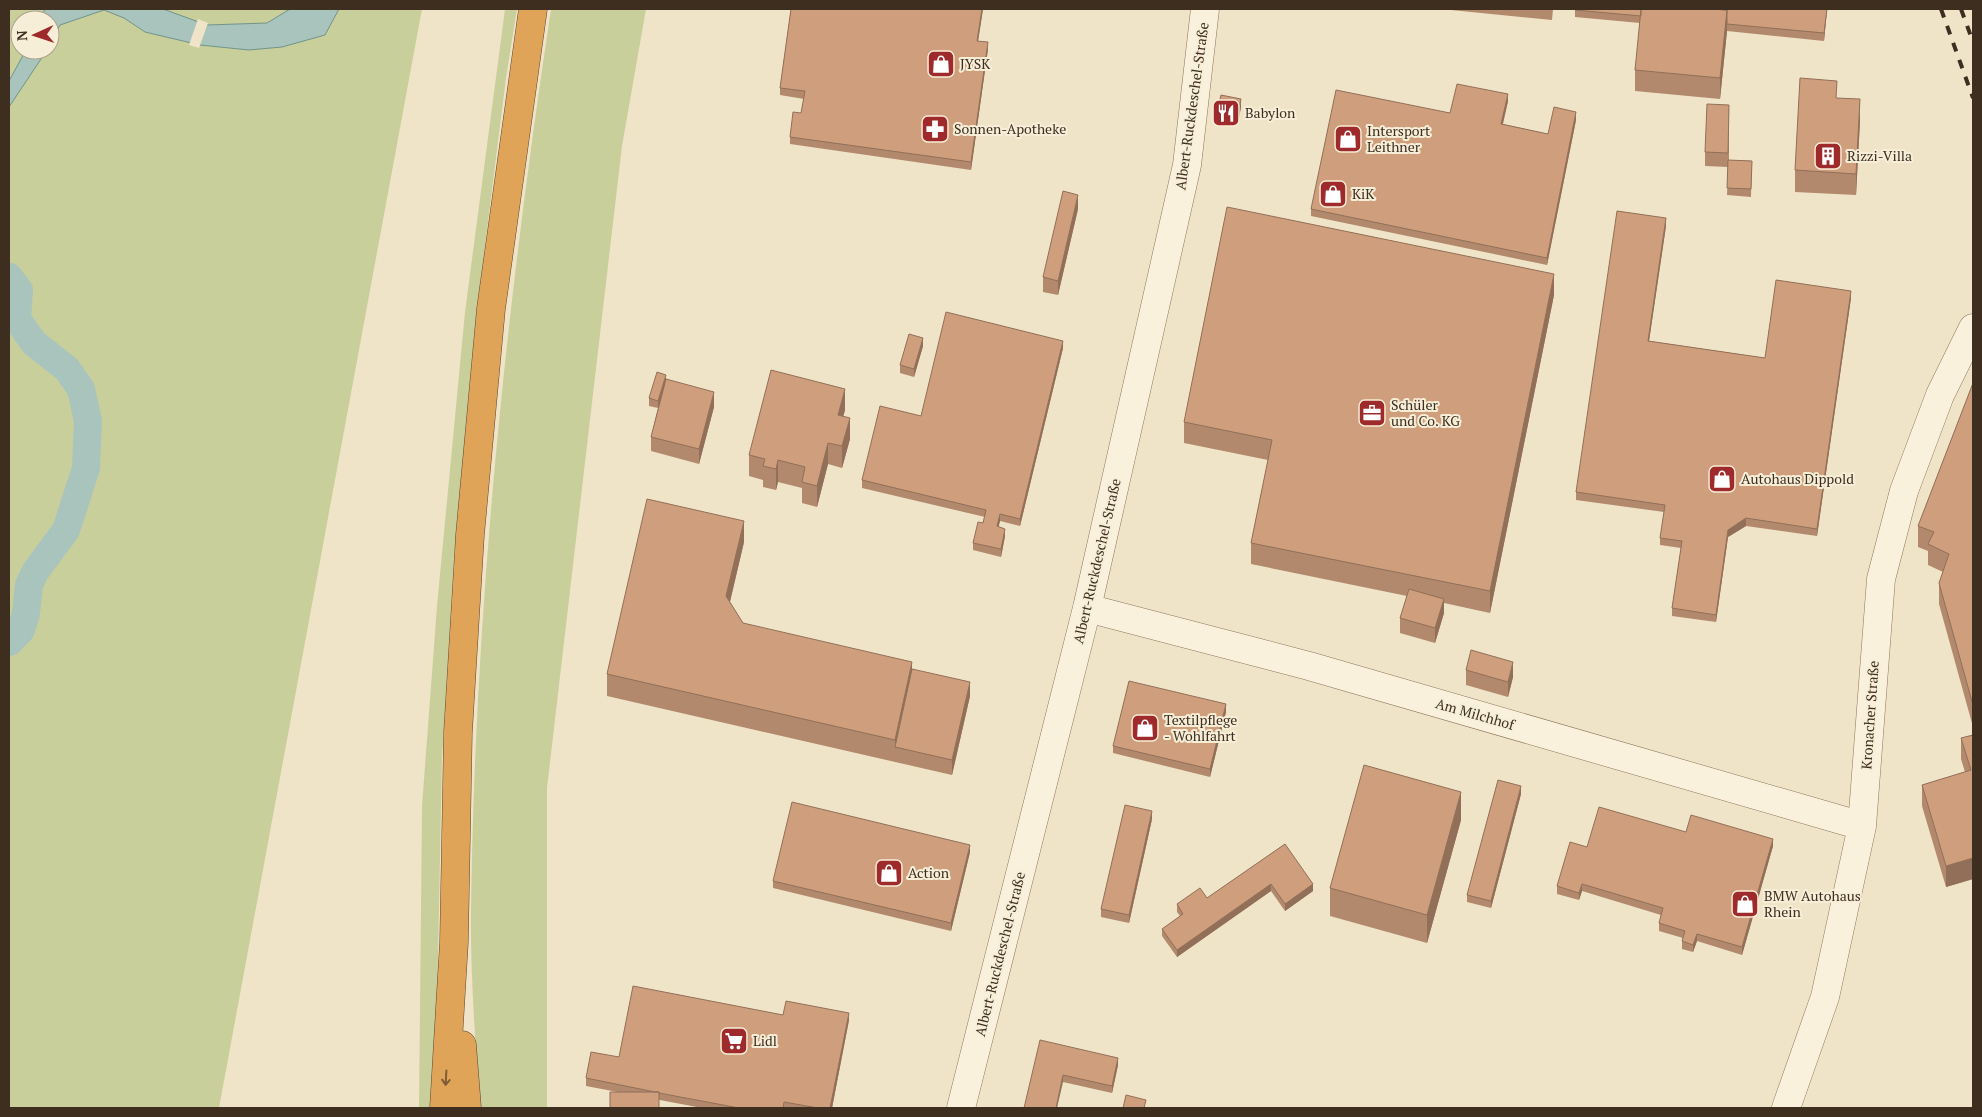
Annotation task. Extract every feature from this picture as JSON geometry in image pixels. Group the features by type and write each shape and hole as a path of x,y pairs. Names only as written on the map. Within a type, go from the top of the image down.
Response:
{"highway":[{"path":"444,1108 454,942 458,732 470,535 491,309 533,9"},
{"path":"454,942 467,1108"}],"street":[{"name":"Albert-Ruckdeschel-Straße","path":"961,1108 1087,608 1187,165 1205,9"},
{"name":"Kronacher Straße","path":"1786,1108 1825,997 1862,826 1881,579 1904,491 1940,395 1973,328"},
{"name":"Am Milchhof","path":"1087,608 1309,666 1862,826"}],"green space":[{"path":"9,9 45,9 10,10 10,60 21,60 9,81"},
{"path":"163,9 290,9 267,23 207,25"},
{"path":"339,9 422,9 219,1108 9,1108 9,107 40,60 60,60 60,25 104,10 124,18 145,32 200,45 249,50 282,47 325,35"},
{"path":"505,9 517,9 506,78 477,310 454,556 442,759 435,1108 419,1108 422,806 437,606 465,312"},
{"path":"551,9 646,9 622,146 547,788 547,1108 479,1108 472,984 471,909 479,683 486,570 507,345 520,233"}],"water":[{"path":"163,9 207,25 267,23 290,9 339,9 325,35 282,47 249,50 200,45 145,32 124,18 104,10 60,25 60,10 45,10"},
{"path":"21,60 40,60 9,107 9,81"}],"pier":[{"path":"198,19 208,23 199,48 189,45"}],"building":[{"path":"791,9 982,9 977,41 988,42 971,162 790,137 793,112 801,113 805,91 780,88"},
{"path":"1641,9 1641,16 1575,10"},
{"path":"1641,9 1727,10 1720,78 1635,70"},
{"path":"1712,9 1827,9 1824,33 1727,24 1727,10"},
{"name":"Rizzi-Villa","path":"1800,78 1837,81 1836,98 1860,99 1856,174 1795,170"},
{"path":"1457,84 1508,94 1501,124 1548,134 1554,107 1576,112 1547,258 1311,209 1336,90 1450,113"},
{"path":"1221,95 1241,99 1238,116 1217,112"},
{"path":"1707,104 1729,105 1728,153 1705,152"},
{"path":"1728,160 1752,161 1751,189 1727,188"},
{"path":"1063,191 1078,195 1058,281 1043,277"},
{"path":"1227,207 1554,274 1490,591 1251,543 1272,440 1184,422"},
{"path":"1617,211 1666,218 1648,341 1765,358 1776,280 1851,291 1817,529 1746,518 1728,530 1716,615 1672,608 1682,541 1660,538 1665,505 1576,492"},
{"path":"946,312 1063,341 1020,519 1000,514 997,526 1005,529 1001,549 973,543 978,522 983,523 986,510 862,480 880,406 921,416"},
{"path":"909,334 923,338 914,369 900,365"},
{"path":"771,370 845,389 838,415 850,418 842,446 828,443 817,486 802,482 805,467 778,460 776,469 763,466 765,459 749,455"},
{"path":"657,372 666,375 658,401 649,398"},
{"path":"666,379 714,392 699,449 651,437"},
{"path":"1973,383 1973,705 1939,583 1949,554 1928,544 1934,532 1918,526"},
{"path":"647,499 744,521 726,596 743,623 912,662 895,740 607,674"},
{"path":"1409,589 1444,599 1435,628 1400,618"},
{"path":"1471,650 1513,662 1508,682 1466,670"},
{"path":"912,669 970,682 952,760 895,747"},
{"path":"1129,681 1226,704 1210,769 1113,746"},
{"path":"1973,735 1973,858 1946,866 1922,785 1971,770 1961,738"},
{"path":"1364,765 1461,792 1427,915 1330,888"},
{"path":"1498,780 1521,786 1491,901 1467,895"},
{"path":"792,802 970,845 951,923 773,881"},
{"path":"1125,805 1152,811 1129,915 1101,909"},
{"path":"1599,807 1686,832 1691,815 1773,839 1742,947 1697,934 1693,945 1682,941 1685,931 1659,923 1663,908 1582,884 1579,893 1557,886 1570,842 1587,847"},
{"path":"1285,844 1313,884 1285,904 1271,884 1177,950 1162,929 1183,914 1177,904 1200,888 1207,898"},
{"name":"Lidl","path":"633,986 783,1015 786,1001 849,1013 830,1108 818,1108 784,1102 783,1108 739,1108 586,1078 591,1052 619,1057"},
{"path":"1040,1040 1118,1058 1112,1086 1063,1075 1056,1108 1024,1108"},
{"path":"610,1092 659,1092 659,1108 610,1108"},
{"path":"1126,1095 1146,1100 1144,1108 1123,1108"}],"waterway":[{"path":"9,277 19,290 17,319 34,343 67,369 81,389 88,421 86,468 66,530 35,572 29,585 26,613 21,630 9,642"}],"railway":[{"path":"1941,9 1973,98"},
{"path":"1961,9 1973,42"}],"place":[{"name":"JYSK","path":"941,64"},
{"name":"Babylon","path":"1226,113"},
{"name":"Sonnen-Apotheke","path":"935,129"},
{"name":"Intersport Leithner","path":"1348,139"},
{"name":"Rizzi-Villa","path":"1828,156"},
{"name":"KiK","path":"1333,194"},
{"name":"Schüler und Co. KG","path":"1372,413"},
{"name":"Autohaus Dippold","path":"1722,479"},
{"name":"Textilpflege - Wohlfahrt","path":"1145,728"},
{"name":"Action","path":"889,873"},
{"name":"BMW Autohaus Rhein","path":"1745,904"},
{"name":"Lidl","path":"734,1041"}]}
